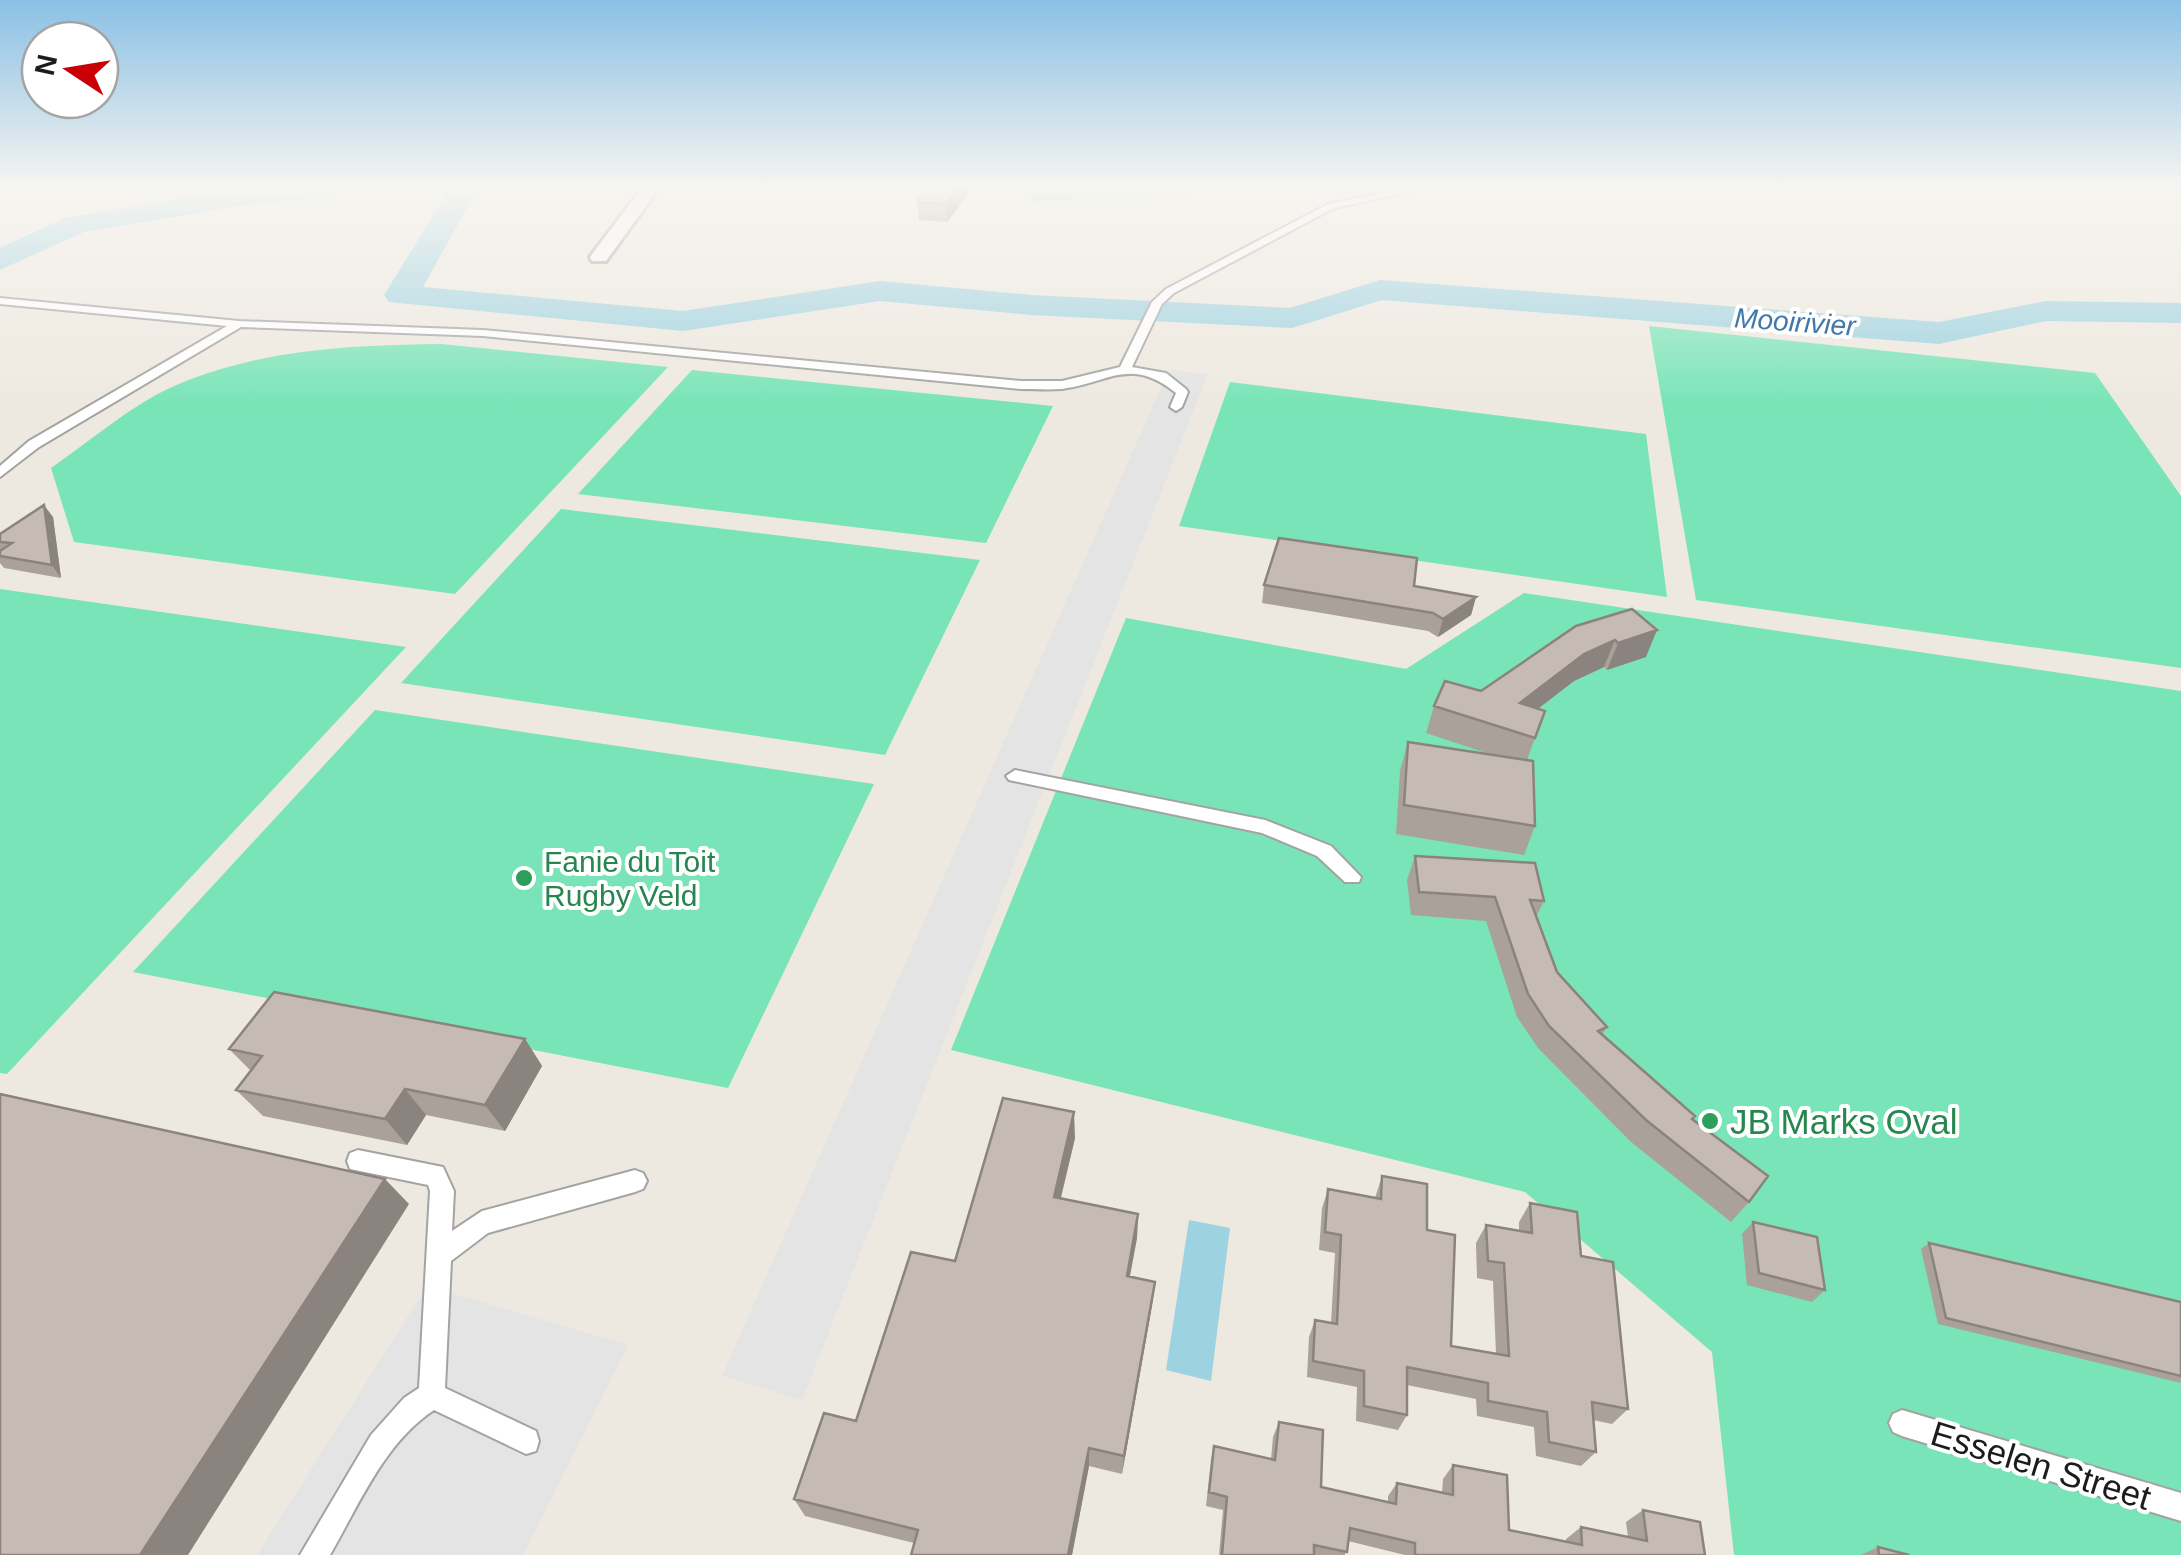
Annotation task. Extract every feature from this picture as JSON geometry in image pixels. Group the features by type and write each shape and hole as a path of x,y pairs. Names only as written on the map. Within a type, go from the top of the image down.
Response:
{"lane":[{"path":"1125,369 1156,302 1227,261"},
{"path":"0,301 238,324 483,333 1020,386 1062,385 1125,369 1176,383 1182,392 1176,407"},
{"path":"0,473 34,444 238,324"},
{"path":"1016,776 1265,827 1324,851 1352,877"},
{"path":"358,1161 435,1176 442,1191 432,1396"},
{"path":"439,1255 482,1223 635,1181"},
{"path":"432,1396 526,1441"},
{"path":"314,1555 390,1432 412,1406 432,1396"},
{"name":"Esselen Street","path":"1902,1423 2181,1507"}],"green space":[{"path":"1649,326 2095,373 2181,496 2181,668 1696,600"},
{"path":"442,344 668,367 455,594 74,542 51,468 156,395 205,374 271,357 339,348"},
{"path":"692,370 1053,406 986,543 578,494"},
{"path":"1230,382 1646,434 1667,597 1179,526"},
{"path":"561,509 980,560 885,755 401,683"},
{"path":"0,589 406,647 7,1074 0,1073"},
{"name":"JB Marks Oval","path":"1524,593 2181,691 2181,1555 1734,1555 1712,1352 1525,1192 951,1050 1126,618 1406,669"},
{"name":"Fanie du Toit Rugby Veld","path":"375,710 874,784 728,1088 133,972"}],"shaded area":[{"path":"1169,370 1208,374 802,1400 722,1376"},
{"path":"427,1286 628,1345 523,1555 257,1555"}],"water":[{"path":"1189,1220 1230,1228 1211,1381 1166,1370"}],"building":[{"path":"44,505 52,565 0,556 0,551 12,543 0,542 0,534"},
{"path":"1279,538 1417,558 1414,586 1476,597 1443,619 1433,613 1264,585"},
{"path":"1632,609 1657,630 1618,643 1615,640 1584,654 1520,703 1545,711 1535,738 1434,706 1445,681 1481,691 1576,626"},
{"path":"1408,742 1533,761 1535,826 1404,805"},
{"path":"1415,856 1535,863 1544,901 1530,900 1557,972 1607,1027 1598,1031 1695,1116 1692,1119 1768,1176 1749,1202 1646,1120 1549,1026 1528,994 1495,897 1419,892"},
{"path":"274,992 525,1039 485,1105 405,1089 385,1119 236,1090 262,1056 229,1049"},
{"path":"0,1094 385,1179 140,1555 0,1555"},
{"path":"1003,1098 1074,1112 1054,1197 1138,1214 1127,1276 1155,1282 1124,1456 1089,1448 1068,1555 911,1555 918,1530 794,1499 824,1413 856,1421 911,1252 955,1261"},
{"path":"1382,1176 1427,1184 1427,1230 1455,1235 1451,1346 1509,1356 1504,1263 1488,1261 1486,1225 1532,1233 1530,1203 1577,1212 1581,1256 1613,1262 1628,1409 1592,1402 1596,1452 1549,1442 1547,1412 1488,1401 1488,1383 1407,1367 1407,1415 1364,1406 1364,1371 1313,1361 1315,1320 1337,1324 1341,1235 1325,1232 1328,1189 1381,1199"},
{"path":"1753,1222 1817,1237 1825,1290 1759,1273"},
{"path":"1929,1243 2181,1302 2181,1376 1946,1318"},
{"path":"1279,1422 1323,1430 1321,1487 1396,1504 1397,1483 1453,1495 1453,1465 1507,1475 1509,1530 1582,1545 1581,1527 1647,1541 1643,1510 1700,1522 1705,1555 1415,1555 1415,1543 1350,1528 1347,1552 1314,1545 1314,1555 1222,1555 1227,1497 1209,1492 1214,1446 1275,1460"},
{"path":"1878,1547 1909,1555 1879,1555"}],"waterway":[{"name":"Mooirivier","path":"423,261 401,295 683,321 880,291 1031,305 1292,318 1380,290 1939,333 2046,311 2181,313"}],"place":[{"name":"Fanie du Toit Rugby Veld","path":"524,878"},
{"name":"JB Marks Oval","path":"1710,1121"}]}
